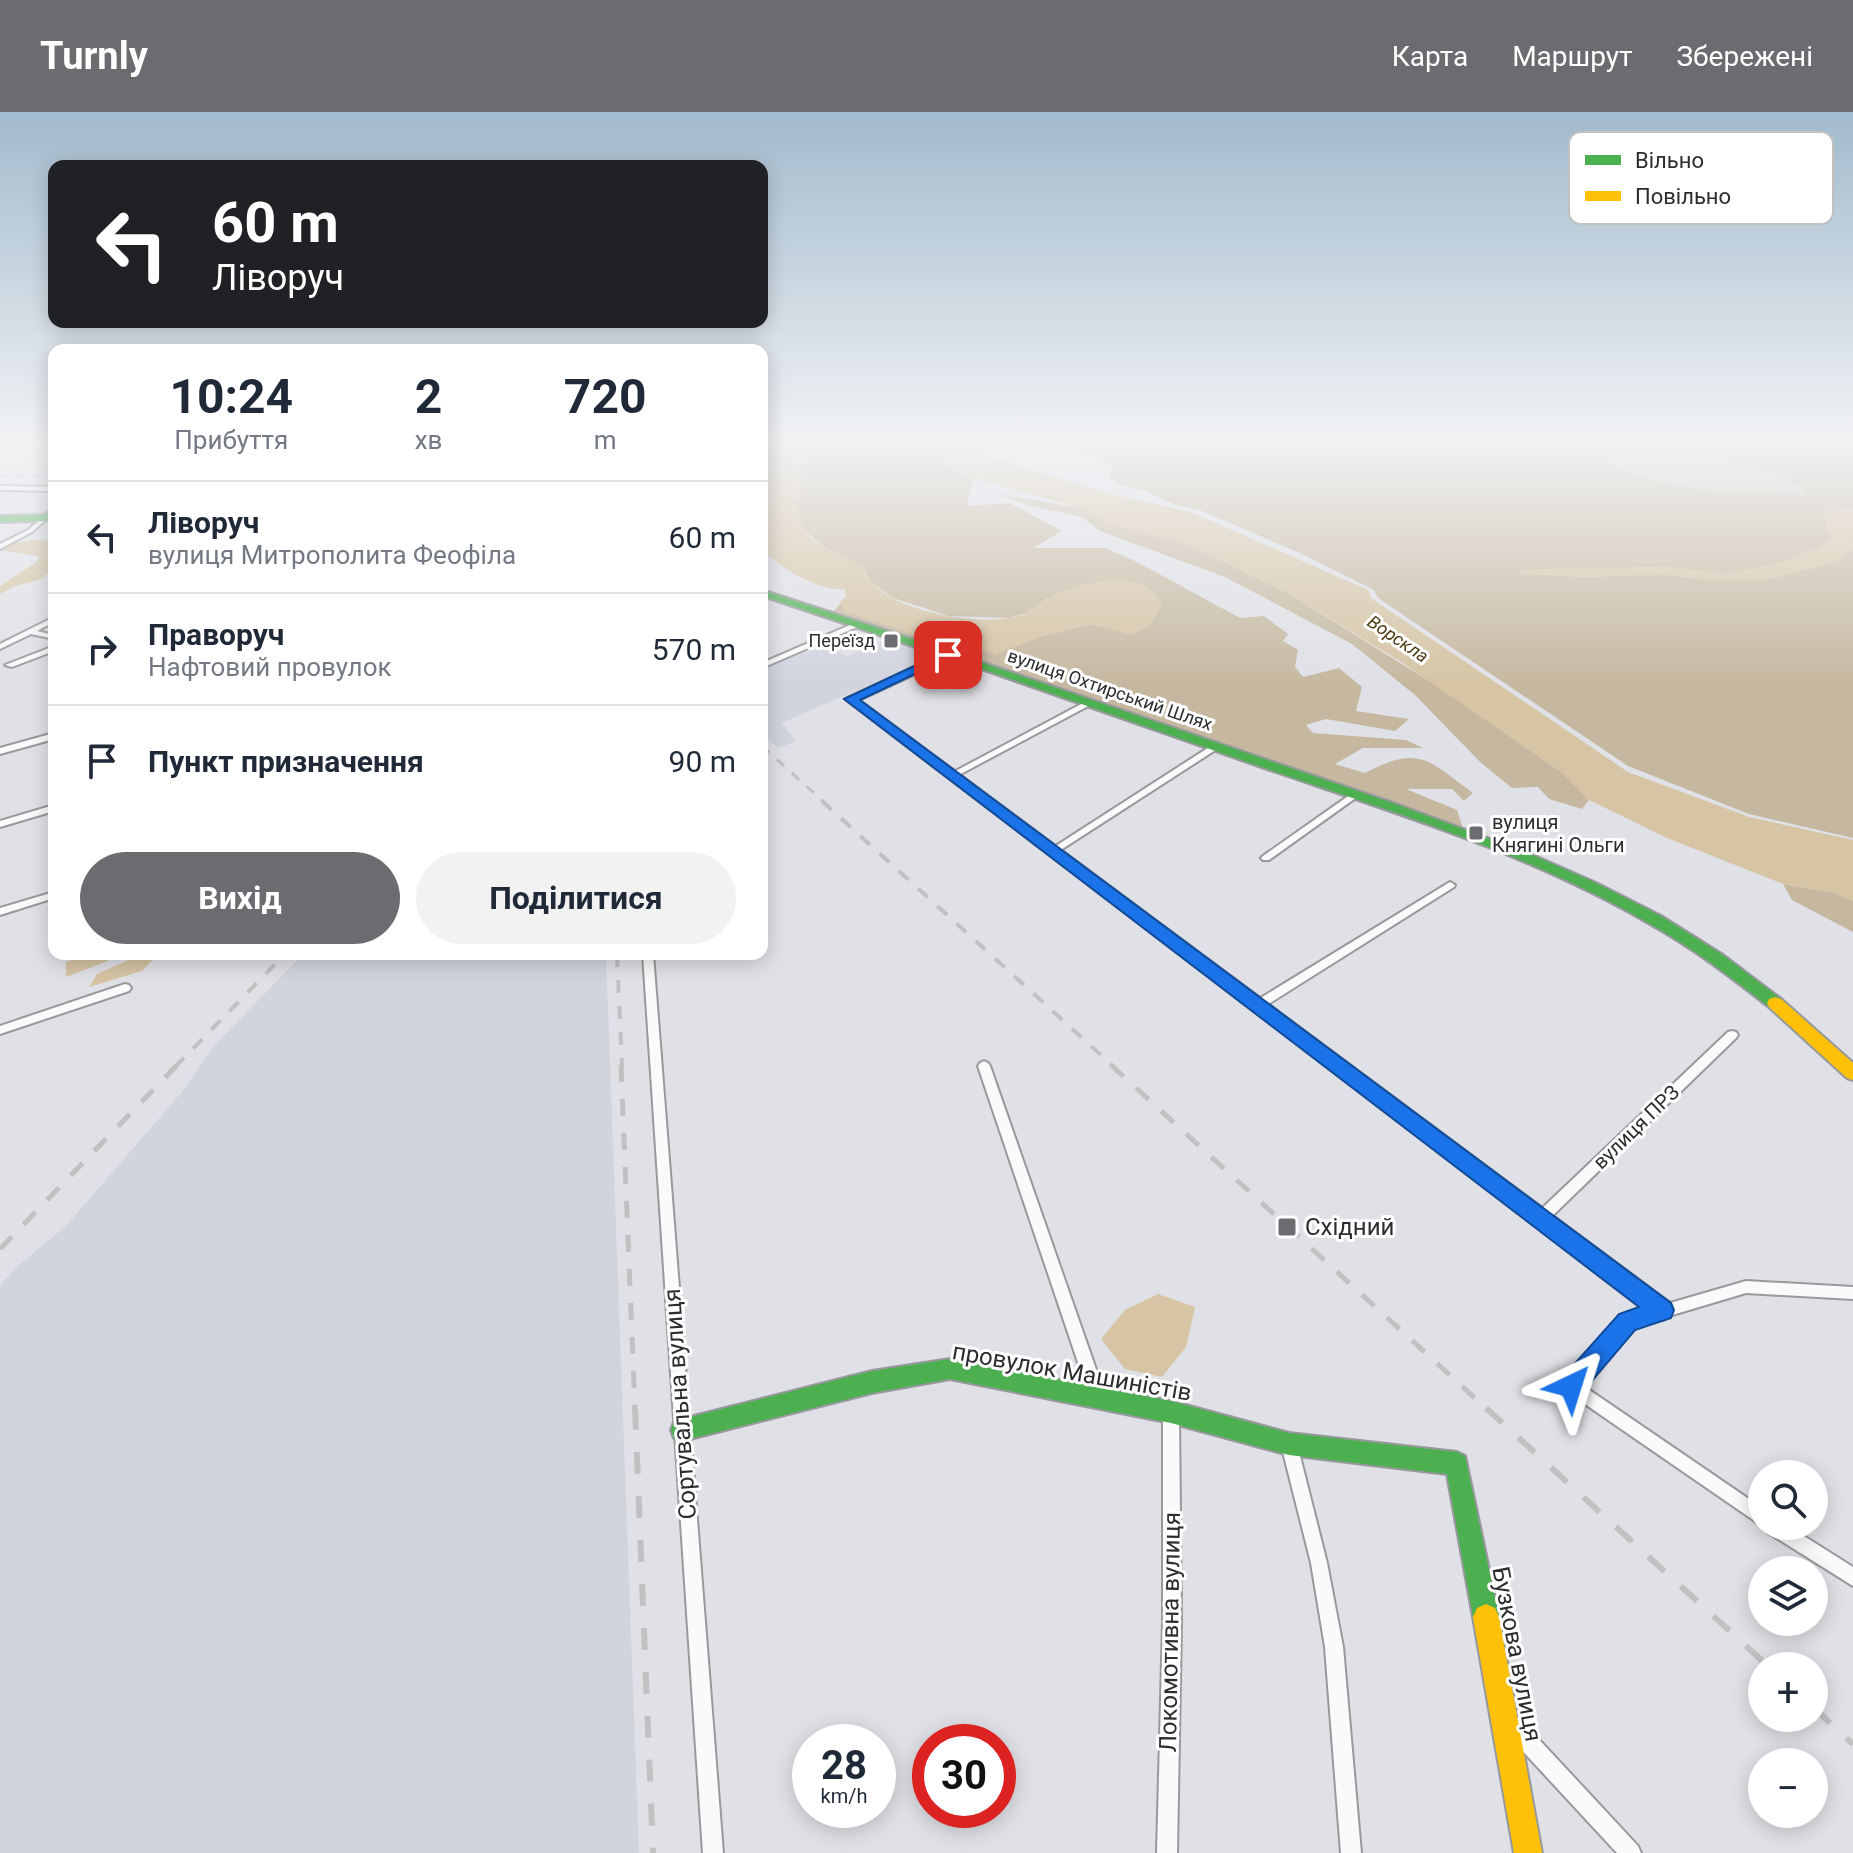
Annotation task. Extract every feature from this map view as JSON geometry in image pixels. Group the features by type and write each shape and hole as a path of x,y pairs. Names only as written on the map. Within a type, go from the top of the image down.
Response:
{"street":[{"path":"0,547 40,522"},
{"name":"вулиця Охтирський Шлях","path":"768,597 860,624 1354,795 1539,864 1633,908 1702,949 1772,1000 1853,1073"},
{"path":"0,647 48,622"},
{"path":"768,663 860,624"},
{"path":"30,631 48,636"},
{"path":"9,665 48,650"},
{"path":"948,655 851,699 1663,1310"},
{"path":"952,775 1088,704"},
{"path":"0,751 48,738"},
{"path":"1053,851 1214,747"},
{"path":"1266,858 1354,795"},
{"path":"0,824 48,810"},
{"path":"1258,1005 1450,885"},
{"path":"0,912 48,897"},
{"name":"Сортувальна вулиця","path":"648,960 713,1853"},
{"path":"0,1030 125,988"},
{"name":"вулиця ПРЗ","path":"1540,1219 1732,1035"},
{"path":"984,1066 1098,1398"},
{"path":"1748,1508 1571,1386 1627,1322 1663,1310 1746,1287 1853,1293"},
{"name":"провулок Машиністів","path":"682,1430 872,1382 950,1369 1171,1412 1289,1444 1457,1464"},
{"name":"Локомотивна вулиця","path":"1167,1853 1172,1622 1171,1412"},
{"path":"1289,1444 1319,1563 1334,1647 1351,1853"},
{"name":"Бузкова вулиця","path":"1457,1464 1506,1719 1528,1853"},
{"path":"1795,1540 1853,1577"},
{"path":"1506,1719 1631,1853"}],"shaded area":[{"path":"799,522 1045,522 1062,531 1033,548 1105,548 1240,618 1264,616 1288,634 1283,641 1298,650 1295,667 1303,677 1339,668 1362,687 1356,711 1409,719 1395,731 1326,719 1306,725 1313,733 1406,740 1423,748 1363,748 1335,764 1365,773 1399,759 1412,758 1434,765 1473,793 1464,801 1452,789 1406,789 1457,810 1463,829 834,611 846,596 996,654 1039,637 1090,624 1133,634 1139,583 1093,583 1046,599 1027,613 1009,618 949,616 893,598 871,582 863,567 822,546"},
{"path":"1089,522 1105,522 1189,545 1288,593 1445,691 1564,774 1589,800 1582,809 1549,799 1538,787 1512,788 1480,762 1415,695 1352,644 1225,577 1100,531"},
{"path":"1228,522 1829,522 1833,538 1819,548 1782,562 1729,574 1664,567 1523,570 1521,573 1585,577 1661,574 1713,580 1763,580 1836,562 1853,549 1853,838 1749,814 1628,766 1378,598 1374,590"},
{"path":"887,639 936,655 782,723 796,741 778,748 768,739 768,667 825,645 847,656"},
{"path":"1783,884 1834,893 1853,901 1853,932 1792,900"},
{"path":"297,960 606,960 639,1853 0,1853 0,1285 66,1226 181,1093 214,1046"}],"water":[{"path":"768,522 801,522 811,538 861,566 869,579 887,595 928,611 988,620 1009,618 1027,613 1044,601 1075,587 1109,580 1140,584 1153,592 1162,604 1151,624 1132,635 1090,624 1039,637 997,654 940,643 846,612 840,604 846,596 845,589 812,583 768,555"},
{"name":"Ворскла","path":"1105,522 1214,522 1368,590 1371,598 1628,772 1749,817 1853,840 1853,901 1834,893 1783,884 1667,838 1589,800 1564,774 1401,662 1288,593 1189,545"},
{"path":"1826,522 1853,522 1853,549 1837,562 1763,580 1713,580 1661,574 1585,577 1520,574 1523,570 1664,567 1729,574 1782,562 1819,548 1833,538"},
{"path":"48,541 48,572 42,579 15,586 0,594 0,586 38,561 39,556 0,550 15,543"},
{"path":"72,960 108,961 66,977 66,962"},
{"path":"128,960 152,960 142,971 89,987 97,974"},
{"path":"1158,1294 1195,1307 1186,1347 1162,1377 1125,1369 1101,1339 1125,1310"}],"railway":[{"path":"768,751 825,803"},
{"path":"822,801 1114,1067"},
{"path":"175,1067 279,960"},
{"path":"617,960 622,1067"},
{"path":"0,1249 177,1065"},
{"path":"621,1065 635,1410"},
{"path":"1111,1065 1488,1410"},
{"path":"635,1408 653,1853"},
{"path":"1486,1408 1753,1652"},
{"path":"1828,1721 1853,1744"}],"traffic: fast":[{"path":"768,595 1386,805 1524,856 1655,920 1717,959 1775,1003"},
{"path":"948,655 851,699 1663,1310"},
{"path":"682,1430 872,1382 950,1369 1171,1412 1289,1444 1457,1464 1486,1617"}],"traffic: slow":[{"path":"1775,1003 1853,1073"},
{"path":"1486,1617 1528,1853"}],"place":[{"name":"Переїзд","path":"891,641"},
{"name":"вулиця Княгині Ольги","path":"1476,833"},
{"name":"Східний","path":"1287,1227"}],"route":[{"path":"948,655 851,699 1258,1005 1319,1055 1663,1310 1627,1322 1571,1386"}]}
